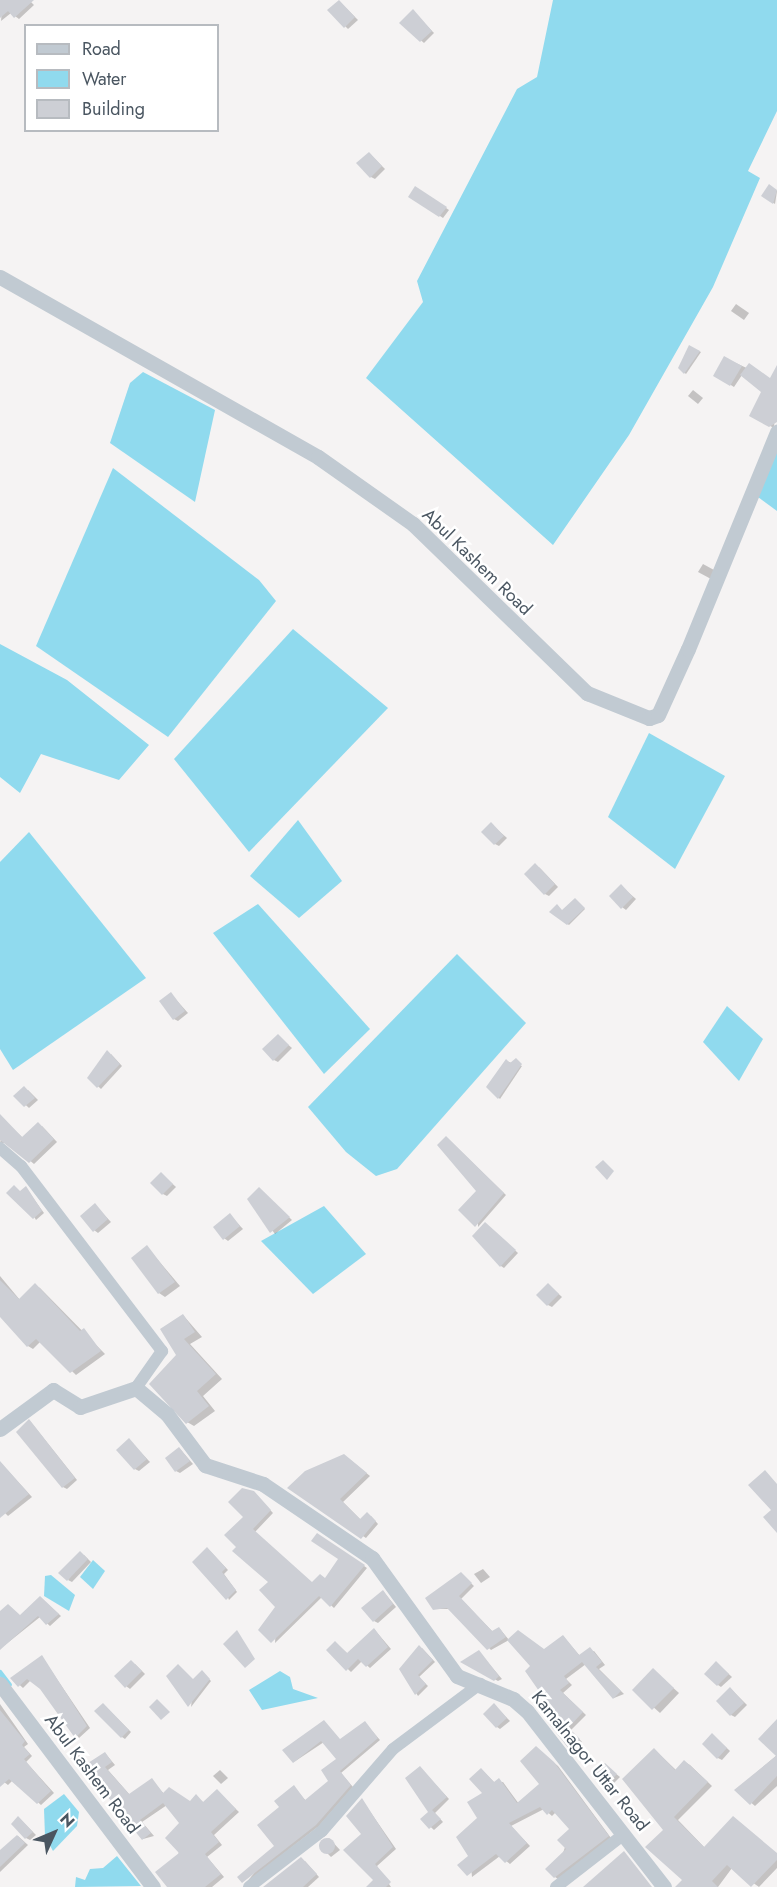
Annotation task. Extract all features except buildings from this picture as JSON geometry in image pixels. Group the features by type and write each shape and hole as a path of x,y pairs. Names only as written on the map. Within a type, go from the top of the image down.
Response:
{"street":[{"name":"Abul Kashem Road","path":"0,277 318,458 413,524 587,693 649,718 658,715 688,648 777,432"},
{"path":"0,1148 34,1182 162,1351 136,1388 80,1407 53,1390 0,1429"},
{"name":"Kamalnagor Uttar Road","path":"136,1388 167,1414 205,1465 263,1484 372,1558 457,1676 480,1684 527,1711 664,1887"},
{"name":"Abul Kashem Road","path":"0,1684 153,1887"},
{"path":"249,1887 322,1831 393,1749 480,1684"},
{"path":"556,1887 624,1834"}],"water":[{"path":"553,0 777,0 777,111 748,171 760,178 713,287 629,435 553,545 366,378 423,302 417,281 517,89 537,77"},
{"path":"143,372 215,410 195,502 110,443 130,383"},
{"path":"777,442 777,511 754,494"},
{"path":"113,468 259,580 276,601 168,737 36,646"},
{"path":"293,629 388,708 249,852 174,759"},
{"path":"0,644 67,680 149,745 119,780 41,754 20,793 0,777"},
{"path":"649,733 725,776 675,869 608,817"},
{"path":"298,820 342,881 299,918 250,876"},
{"path":"29,832 146,978 13,1070 0,1049 0,862"},
{"path":"258,904 370,1029 324,1074 213,933"},
{"path":"457,954 526,1023 397,1169 376,1176 346,1152 308,1107"},
{"path":"727,1006 763,1039 739,1081 703,1042"},
{"path":"324,1206 366,1254 313,1294 261,1241"},
{"path":"93,1560 105,1571 93,1589 80,1577"},
{"path":"51,1575 75,1595 69,1611 44,1596 45,1576"},
{"path":"280,1671 290,1677 293,1689 318,1698 262,1710 249,1690"},
{"path":"64,1794 79,1812 77,1826 53,1851 45,1836 44,1809"},
{"path":"117,1856 141,1886 75,1887 76,1877 85,1880 90,1869 103,1868"}],"waterway":[{"path":"0,1672 9,1684"}]}
